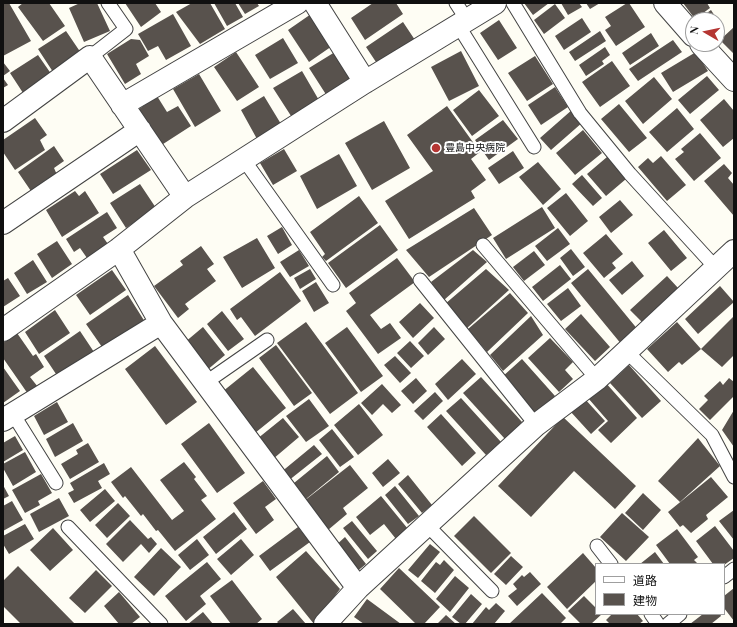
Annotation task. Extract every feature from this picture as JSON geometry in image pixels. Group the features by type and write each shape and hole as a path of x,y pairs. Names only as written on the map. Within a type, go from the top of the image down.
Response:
{"street":[{"path":"122,105 297,3"},
{"path":"315,3 365,82"},
{"path":"3,330 119,249 185,197 365,82 460,16 495,3"},
{"path":"664,3 685,26"},
{"path":"708,52 734,80"},
{"path":"3,120 90,57 185,197"},
{"path":"3,223 140,130"},
{"path":"119,249 161,323 358,588"},
{"path":"325,624 358,588 536,425 597,379 734,251"},
{"path":"8,417 161,323"}],"lane":[{"path":"90,57 126,29 108,3"},
{"path":"513,3 580,113 630,174 716,268"},
{"path":"460,16 534,147"},
{"path":"244,160 333,285"},
{"path":"483,245 597,379"},
{"path":"420,280 536,425"},
{"path":"205,383 267,340"},
{"path":"626,352 712,435 734,477"},
{"path":"8,417 56,483"},
{"path":"427,525 492,591"},
{"path":"68,527 161,624"},
{"path":"597,546 610,563"},
{"path":"725,576 734,569"},
{"path":"651,615 658,624"},
{"path":"668,624 679,615"}],"building":[{"path":"9,3 31,41 3,56 3,4"},
{"path":"23,3 49,3 65,26 43,41 18,7"},
{"path":"80,3 97,3 110,31 84,42 69,8"},
{"path":"125,3 155,3 161,12 141,27"},
{"path":"192,3 210,3 225,29 200,44 176,12"},
{"path":"214,3 235,3 243,17 227,26"},
{"path":"238,3 257,3 259,6 245,14"},
{"path":"373,3 396,3 403,14 365,40 351,18"},
{"path":"524,3 549,3 533,15"},
{"path":"561,3 579,3 582,7 568,15"},
{"path":"586,3 600,3 590,9"},
{"path":"629,3 645,27 616,46 605,30 611,26 605,17"},
{"path":"683,3 707,3 710,8 705,12 690,12"},
{"path":"555,4 565,18 544,34 534,20"},
{"path":"314,12 335,44 309,62 288,30"},
{"path":"173,14 191,46 166,60 158,46 148,51 138,34"},
{"path":"582,18 591,32 564,50 555,36"},
{"path":"499,20 517,48 498,60 480,33"},
{"path":"403,22 415,40 378,65 366,47"},
{"path":"734,27 734,54 725,45 725,35"},
{"path":"66,31 81,53 55,75 38,49"},
{"path":"600,31 606,41 575,61 569,52"},
{"path":"651,33 659,46 630,65 622,53"},
{"path":"283,38 298,63 270,79 255,55"},
{"path":"131,39 140,40 149,56 136,64 141,74 125,84 107,54"},
{"path":"673,40 682,52 638,81 629,69"},
{"path":"605,47 610,55 602,61 604,64 586,76 579,65"},
{"path":"461,51 479,86 449,101 431,67"},
{"path":"236,52 259,87 237,101 214,67"},
{"path":"335,52 352,79 327,96 309,68"},
{"path":"696,52 708,71 673,92 661,73"},
{"path":"38,55 54,78 25,96 10,73"},
{"path":"535,56 553,84 527,101 508,73"},
{"path":"612,61 630,86 600,107 582,82"},
{"path":"3,62 10,71 3,76"},
{"path":"302,71 320,102 293,119 273,88"},
{"path":"199,74 221,111 195,127 173,89"},
{"path":"707,76 719,90 690,114 678,100"},
{"path":"654,77 672,99 643,124 625,101"},
{"path":"3,78 8,85 3,88"},
{"path":"555,87 568,107 541,125 528,105"},
{"path":"479,90 499,116 472,136 453,110"},
{"path":"157,96 167,112 178,106 191,126 160,146 139,109"},
{"path":"264,96 281,124 257,139 241,110"},
{"path":"724,99 734,111 734,138 723,147 700,120"},
{"path":"619,104 647,138 629,152 601,119"},
{"path":"447,106 480,152 471,159 486,180 471,191 475,198 409,239 385,201 433,171 407,135"},
{"path":"677,108 694,129 667,152 649,132"},
{"path":"573,109 583,122 551,150 540,138"},
{"path":"35,118 47,135 40,140 45,150 15,170 3,152 3,140"},
{"path":"503,120 518,139 489,160 475,140"},
{"path":"384,121 410,168 372,190 345,143"},
{"path":"583,130 602,153 575,175 556,153"},
{"path":"700,133 721,158 694,181 675,159 684,152 681,149"},
{"path":"54,146 64,161 54,168 58,177 33,194 18,172"},
{"path":"284,149 297,171 273,185 260,163"},
{"path":"137,150 151,170 113,194 100,174"},
{"path":"513,151 524,168 499,184 488,168"},
{"path":"339,154 357,186 317,209 300,176"},
{"path":"661,156 686,185 667,201 638,167 648,158 653,163"},
{"path":"607,157 626,179 606,196 587,174"},
{"path":"538,162 561,189 543,205 519,177"},
{"path":"724,164 732,173 728,178 734,185 734,216 704,181"},
{"path":"582,175 602,198 593,206 572,184"},
{"path":"140,184 156,208 126,228 110,203"},
{"path":"75,191 79,196 85,191 99,213 62,237 46,210"},
{"path":"566,193 588,221 570,236 547,208"},
{"path":"359,196 378,223 326,261 322,257 325,254 310,232"},
{"path":"620,200 633,215 611,233 599,217"},
{"path":"542,207 555,228 506,259 493,238"},
{"path":"474,208 492,235 429,277 406,250"},
{"path":"107,212 117,228 103,237 108,244 87,258 80,248 74,252 66,239"},
{"path":"380,225 398,250 346,288 328,263"},
{"path":"282,227 292,245 278,254 267,236"},
{"path":"558,228 570,244 547,261 535,246"},
{"path":"664,230 687,258 671,271 648,243"},
{"path":"606,234 623,254 612,263 616,268 604,278 583,253"},
{"path":"257,238 275,268 242,288 223,257"},
{"path":"57,241 72,264 52,278 37,254"},
{"path":"201,246 214,264 207,269 216,281 185,304 189,309 178,318 154,286 183,265 180,261"},
{"path":"571,249 585,267 573,276 560,258"},
{"path":"299,250 309,266 290,277 280,262"},
{"path":"473,250 487,262 444,300 431,282"},
{"path":"534,251 545,265 524,281 513,267"},
{"path":"397,258 415,282 370,315 381,329 390,323 401,338 378,354 346,311 356,303 349,293"},
{"path":"33,260 47,282 27,294 14,273"},
{"path":"632,261 644,276 622,295 609,280"},
{"path":"560,265 571,279 543,301 532,287"},
{"path":"310,269 316,279 300,289 294,278"},
{"path":"486,269 509,290 466,329 445,304"},
{"path":"588,269 639,331 622,345 571,283"},
{"path":"112,270 126,290 90,315 76,295"},
{"path":"280,272 301,301 255,336 241,317 237,320 230,309"},
{"path":"667,276 679,289 642,322 630,310"},
{"path":"8,278 20,296 3,307 3,281"},
{"path":"316,282 329,303 314,312 302,291"},
{"path":"720,286 734,302 698,334 685,319"},
{"path":"568,288 581,306 561,321 547,304"},
{"path":"510,293 528,313 487,352 468,329"},
{"path":"128,295 145,322 124,337 122,334 102,347 86,324"},
{"path":"420,303 434,318 413,338 399,322"},
{"path":"55,310 70,333 39,354 25,332"},
{"path":"222,311 244,339 228,351 207,324"},
{"path":"581,314 610,347 595,361 565,329"},
{"path":"531,316 543,335 503,371 490,355"},
{"path":"734,316 734,355 722,367 701,349"},
{"path":"306,322 358,393 330,414 277,343"},
{"path":"677,322 701,349 682,365 679,362 668,372 647,349"},
{"path":"203,327 225,355 206,371 184,343"},
{"path":"347,327 383,376 361,392 325,343"},
{"path":"434,327 445,339 428,355 418,343"},
{"path":"80,331 94,352 58,377 44,356"},
{"path":"17,333 33,356 36,354 44,367 30,377 38,387 28,394 3,358 3,343"},
{"path":"550,338 573,362 565,370 573,379 559,392 528,358"},
{"path":"410,341 424,356 411,368 397,353"},
{"path":"276,345 312,393 294,406 259,358"},
{"path":"155,346 197,402 166,425 125,369"},
{"path":"395,356 411,373 400,383 384,365"},
{"path":"462,359 476,374 448,400 435,384"},
{"path":"522,359 555,396 535,414 502,377"},
{"path":"629,365 661,401 642,418 610,383"},
{"path":"3,367 20,391 3,403"},
{"path":"253,367 286,408 255,433 222,392"},
{"path":"481,377 522,422 505,439 463,393"},
{"path":"416,378 427,391 413,404 401,391"},
{"path":"729,378 734,382 734,396 710,420 699,409 708,400 704,396 720,381 723,385"},
{"path":"605,382 637,418 611,443 598,430 608,421 588,398"},
{"path":"382,384 401,405 392,413 383,404 372,415 361,403"},
{"path":"435,392 443,401 423,420 414,411"},
{"path":"461,398 501,442 486,455 446,411"},
{"path":"584,398 605,421 591,434 570,411"},
{"path":"309,399 329,426 306,442 286,416"},
{"path":"57,402 68,422 44,435 34,416"},
{"path":"359,404 383,435 358,455 334,425"},
{"path":"734,410 734,447 722,430"},
{"path":"441,414 476,453 462,466 427,427"},
{"path":"563,417 636,486 615,509 574,471 531,517 498,486"},
{"path":"283,418 299,437 273,459 257,439"},
{"path":"73,423 83,441 55,457 46,439"},
{"path":"209,423 245,473 217,493 181,444"},
{"path":"332,429 354,457 340,467 319,440"},
{"path":"15,436 23,450 3,462 3,443"},
{"path":"698,438 720,466 680,502 658,481"},
{"path":"88,443 99,462 70,479 61,464 78,454 76,450"},
{"path":"314,445 322,454 288,481 280,473"},
{"path":"25,452 36,472 13,486 3,468 3,464"},
{"path":"327,456 339,472 306,499 294,483"},
{"path":"388,459 400,473 383,487 372,473"},
{"path":"184,462 196,477 194,479 207,496 201,500 216,519 175,551 158,530 156,531 143,514 141,516 125,496 123,498 111,482 131,467 172,520 184,511 160,480"},
{"path":"104,463 110,474 98,481 102,488 74,503 68,493 74,490 70,483"},
{"path":"350,465 368,488 343,508 347,514 328,530 304,501"},
{"path":"41,474 52,493 38,501 40,505 25,513 12,490"},
{"path":"408,475 432,505 422,513 398,484"},
{"path":"711,477 728,497 706,515 708,519 691,533 683,525 680,527 668,512"},
{"path":"263,481 276,499 265,507 274,520 256,534 233,503"},
{"path":"3,485 9,496 3,499"},
{"path":"395,486 419,516 408,524 385,495"},
{"path":"105,489 115,501 90,522 80,510"},
{"path":"643,493 661,510 643,530 625,513"},
{"path":"381,496 408,529 396,539 384,524 370,535 356,517"},
{"path":"59,498 69,516 39,532 30,514"},
{"path":"12,501 23,520 3,531 3,506"},
{"path":"118,503 130,516 107,538 95,525"},
{"path":"734,510 734,540 719,521"},
{"path":"234,512 247,529 216,554 203,537"},
{"path":"622,513 649,537 626,561 600,537"},
{"path":"474,516 511,553 491,573 454,536"},
{"path":"130,520 148,539 151,537 157,544 149,553 141,544 123,562 106,544"},
{"path":"352,521 377,551 368,559 343,528"},
{"path":"25,524 34,539 9,554 3,544 3,536"},
{"path":"715,526 734,551 734,558 725,564 725,563 712,563 696,541"},
{"path":"298,527 310,542 270,571 259,556"},
{"path":"53,528 73,550 50,571 30,550"},
{"path":"677,529 698,557 694,560 697,563 669,563 656,545"},
{"path":"345,537 366,564 355,573 334,547"},
{"path":"197,539 209,555 190,570 178,555"},
{"path":"241,539 254,555 231,575 217,559"},
{"path":"430,544 440,552 418,578 408,570"},
{"path":"161,548 181,567 154,596 134,577"},
{"path":"306,551 340,589 314,624 276,577"},
{"path":"655,552 663,563 641,563"},
{"path":"583,553 595,567 595,582 567,609 547,587"},
{"path":"511,556 523,567 506,585 494,574"},
{"path":"444,560 454,570 435,593 421,581 436,562 440,565"},
{"path":"207,562 221,579 200,596 206,604 186,621 165,596"},
{"path":"18,566 75,624 21,624 3,606 3,581"},
{"path":"399,568 440,607 424,624 416,624 380,589"},
{"path":"96,570 112,586 85,613 69,598"},
{"path":"530,572 541,584 517,606 508,596 517,589 513,584 522,575 524,577"},
{"path":"455,576 469,588 450,612 436,599"},
{"path":"232,580 262,619 256,624 231,624 210,596"},
{"path":"734,588 734,621 725,609 725,595"},
{"path":"119,592 140,617 131,624 119,624 104,606"},
{"path":"542,593 566,618 560,624 509,624"},
{"path":"471,594 482,604 465,624 461,624 452,617"},
{"path":"584,596 595,607 595,615 601,615 591,624 581,624 568,611"},
{"path":"367,599 401,624 364,624 354,617"},
{"path":"496,603 505,611 494,624 472,624 486,607 489,610"},
{"path":"293,609 306,624 279,624 277,622"},
{"path":"203,612 213,624 188,624"},
{"path":"446,615 456,624 437,624"},
{"path":"611,615 638,615 643,621 639,624 610,624 606,620"},
{"path":"702,615 721,616 711,624 690,624"}],"place":[{"name":"豊島中央病院","path":"436,148"}]}
